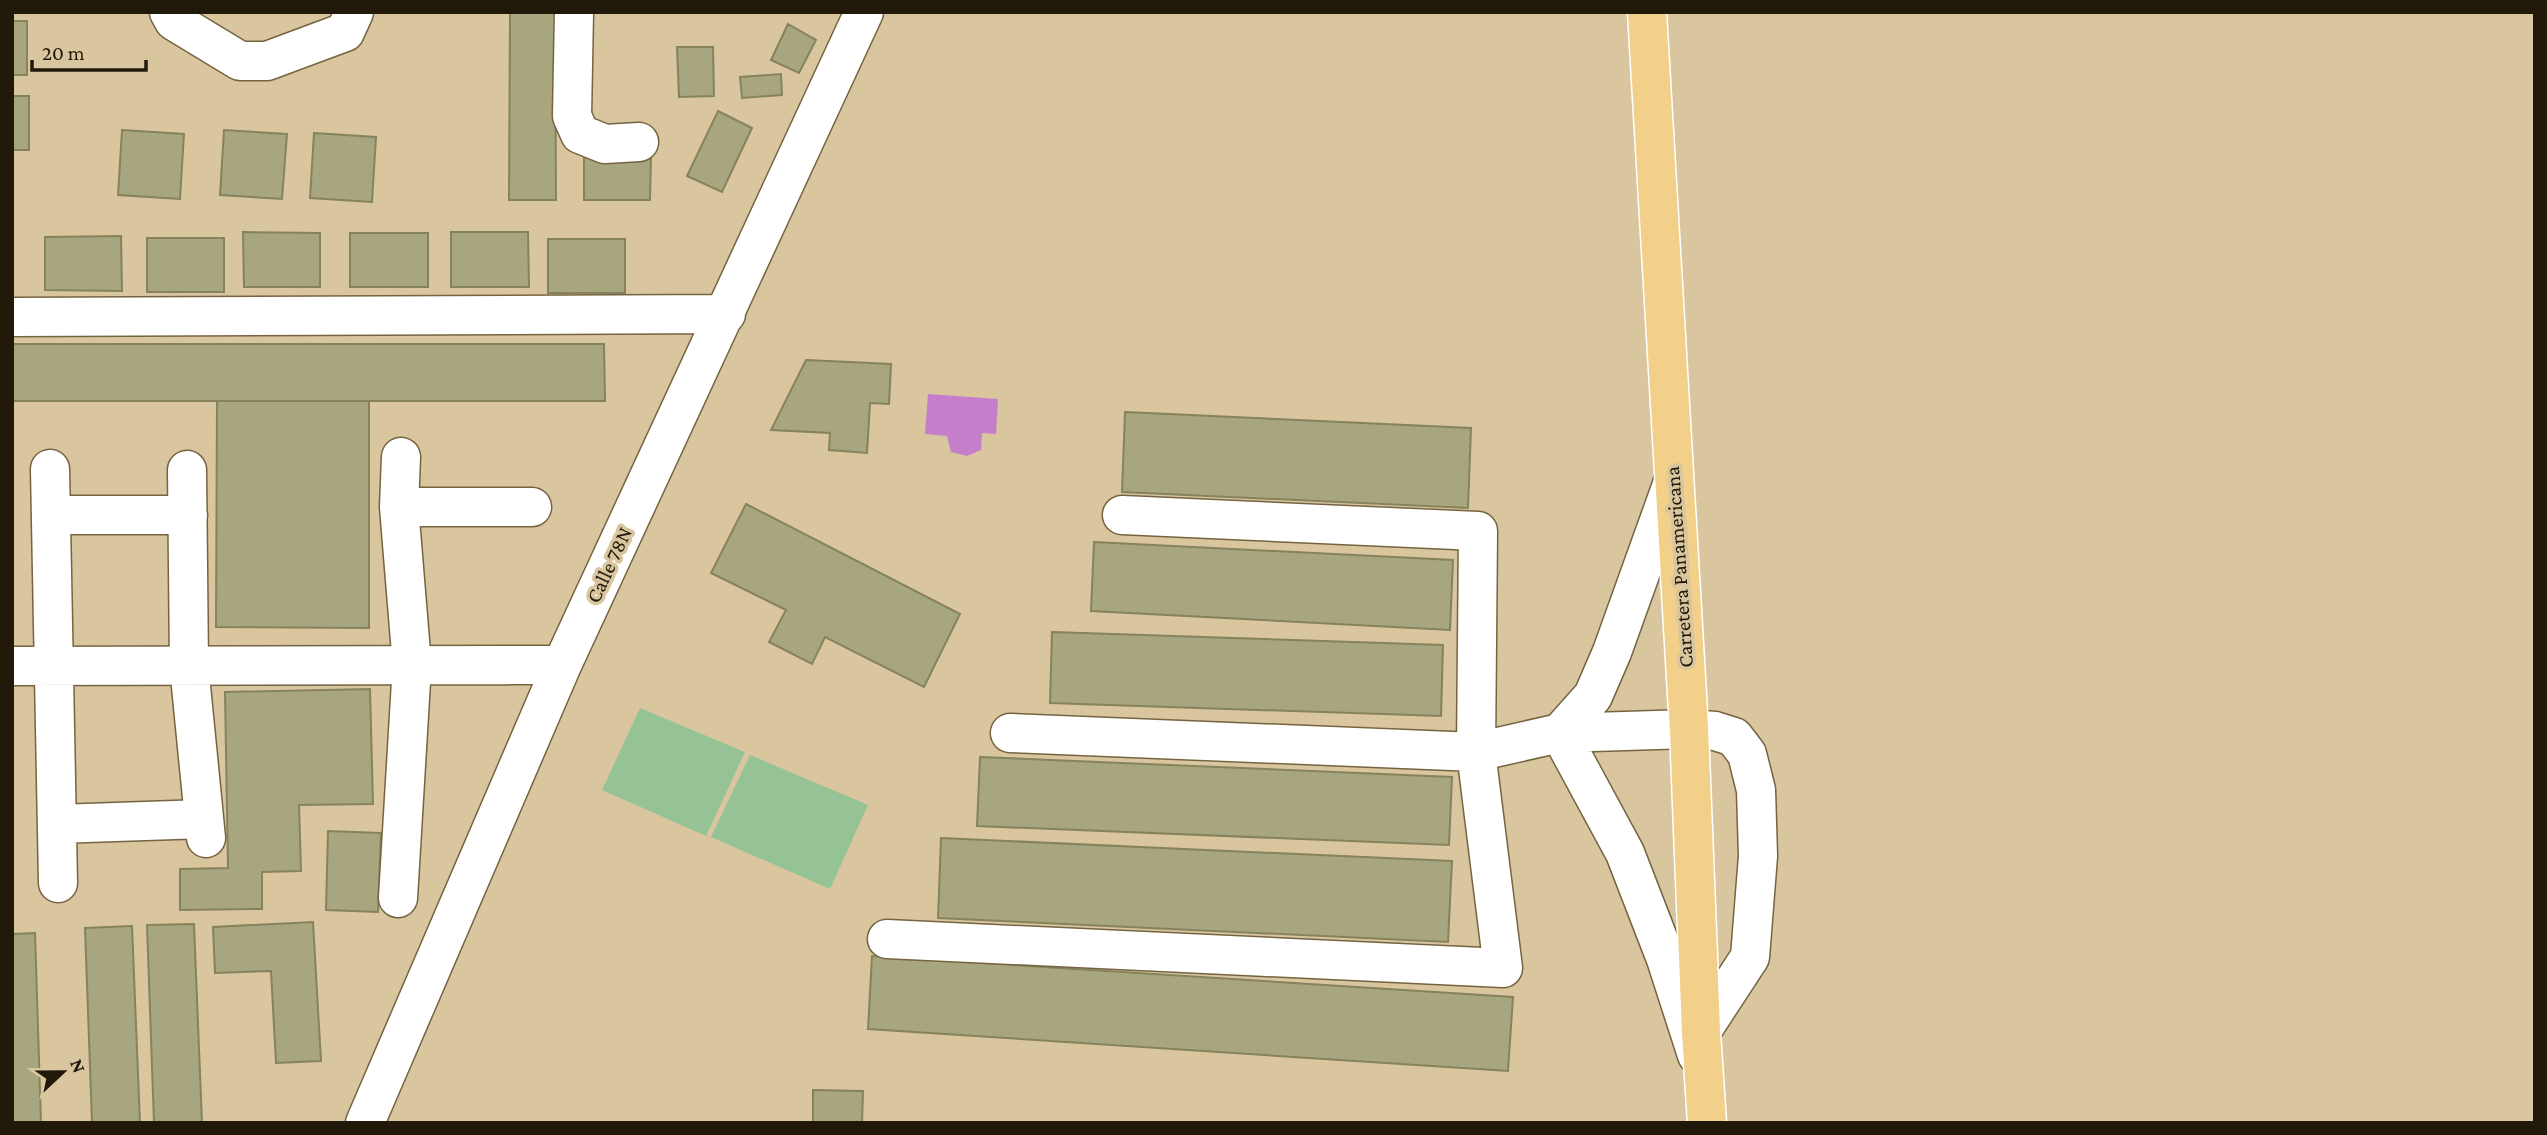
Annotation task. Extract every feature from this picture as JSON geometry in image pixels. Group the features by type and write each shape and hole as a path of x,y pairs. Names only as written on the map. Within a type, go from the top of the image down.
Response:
{"highway":[{"name":"Carretera Panamericana","path":"1647,12 1689,729 1707,1123"}],"street":[{"path":"169,12 174,20 240,61 267,61 345,32 354,12"},
{"path":"573,12 572,116 580,134 605,144 639,142"},
{"name":"Calle 78N","path":"365,1123 562,665 864,12"},
{"path":"12,317 726,314"},
{"path":"398,898 412,665 399,507 401,457"},
{"path":"50,469 58,883"},
{"path":"57,824 205,828 189,666 187,470"},
{"path":"1560,733 1593,696 1612,652 1673,482"},
{"path":"399,507 532,507"},
{"path":"51,515 188,515"},
{"path":"887,939 1503,968 1476,752 1478,531 1122,515"},
{"path":"12,666 562,665"},
{"path":"1010,733 1476,752 1560,733 1689,729 1715,731 1734,737 1747,754 1756,790 1758,856 1750,957 1701,1032"},
{"path":"1560,733 1625,853 1666,959 1703,1074"}],"green space":[{"path":"640,708 745,752 706,836 602,790"},
{"path":"750,755 868,805 830,889 711,837"}],"shaded area":[{"path":"928,394 998,399 996,434 982,433 981,450 967,456 951,452 947,436 925,434"}],"building":[{"path":"510,12 555,12 556,200 509,200"},
{"path":"12,21 27,21 27,75 12,75"},
{"path":"788,24 816,40 799,73 771,60"},
{"path":"677,47 713,47 714,96 679,97"},
{"path":"781,74 782,95 742,98 740,77"},
{"path":"12,96 29,96 29,150 12,150"},
{"path":"718,111 752,128 722,192 687,176"},
{"path":"122,130 184,134 180,199 118,195"},
{"path":"224,130 287,134 282,199 220,195"},
{"path":"314,133 376,137 372,202 310,198"},
{"path":"584,157 651,158 650,200 584,200"},
{"path":"243,232 320,233 320,287 244,287"},
{"path":"451,232 528,232 529,287 451,287"},
{"path":"350,233 428,233 428,287 350,287"},
{"path":"121,236 122,291 45,290 45,237"},
{"path":"147,238 224,238 224,292 147,292"},
{"path":"548,239 625,239 625,293 548,293"},
{"path":"12,344 604,344 605,401 12,401"},
{"path":"806,360 891,364 889,404 870,403 867,453 829,450 830,433 771,430"},
{"path":"217,401 369,401 369,628 216,627"},
{"path":"1125,412 1471,428 1468,508 1122,492"},
{"path":"746,504 960,614 924,687 825,637 812,664 769,642 786,610 711,573"},
{"path":"1094,542 1453,560 1450,630 1091,611"},
{"path":"1052,632 1443,645 1441,716 1050,703"},
{"path":"370,689 373,804 299,805 301,871 262,872 262,909 180,910 180,869 228,868 225,692"},
{"path":"980,757 1452,777 1449,845 977,826"},
{"path":"328,831 381,833 378,912 326,910"},
{"path":"941,838 1452,861 1448,942 938,918"},
{"path":"313,922 321,1061 276,1063 271,971 215,973 213,927"},
{"path":"194,924 202,1123 154,1123 147,925"},
{"path":"132,926 140,1123 92,1123 85,928"},
{"path":"35,933 41,1123 12,1123 12,934"},
{"path":"872,956 1513,997 1508,1071 868,1029"},
{"path":"813,1090 863,1091 862,1123 813,1123"}]}
